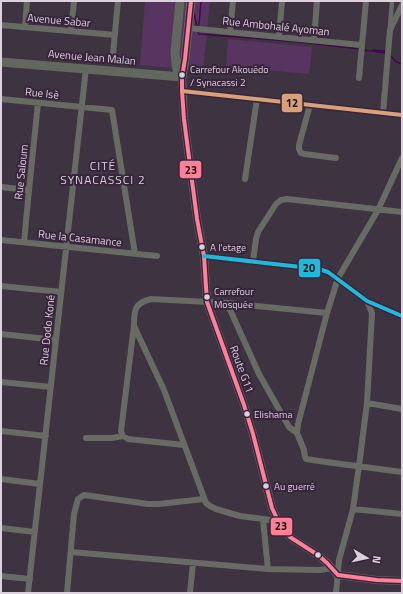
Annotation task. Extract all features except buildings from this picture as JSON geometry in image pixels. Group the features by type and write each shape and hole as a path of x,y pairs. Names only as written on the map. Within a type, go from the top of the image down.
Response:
{"main road":[{"path":"180,1 176,62 177,70 182,77"},
{"path":"182,77 191,1"},
{"name":"Avenue Jean Malan","path":"1,62 182,77"}],"street":[{"path":"25,27 27,1"},
{"path":"71,31 74,1"},
{"path":"113,54 118,1"},
{"path":"230,32 233,1"},
{"path":"279,36 282,1"},
{"path":"314,40 317,1"},
{"path":"359,78 366,1"},
{"path":"383,113 392,1"},
{"path":"390,30 402,5"},
{"name":"Avenue Sabar","path":"1,25 115,35"},
{"name":"Rue Ambohalé Ayoman","path":"188,28 361,45"},
{"name":"Rue Dodo Koné","path":"28,593 86,68"},
{"name":"Route G11","path":"182,77 184,119 197,219 204,256 206,302 253,434 272,508 278,521 290,537 316,554 335,572"},
{"path":"182,91 402,115"},
{"name":"Rue Isè","path":"1,99 112,110 134,254"},
{"path":"245,179 256,99"},
{"name":"Rue Saloum","path":"24,242 38,103"},
{"path":"310,105 299,149 301,153 304,154 336,158"},
{"path":"402,158 378,210 338,278 327,313 298,424 297,433 306,459 402,472"},
{"path":"1,187 29,190"},
{"path":"253,261 258,232 280,200 287,199 402,212"},
{"name":"Rue la Casamance","path":"1,240 157,256"},
{"path":"204,256 318,268 338,278 367,301 402,316"},
{"path":"1,286 61,292"},
{"path":"122,436 121,431 134,325 134,313 138,305 143,301 150,298 227,303 327,313"},
{"path":"336,593 335,572 340,560 353,509 360,466 367,404 372,313 367,301"},
{"path":"227,303 259,374 289,427 297,433"},
{"path":"134,325 164,390 206,503 216,509 240,516 278,521"},
{"path":"1,334 56,340"},
{"path":"1,382 51,387"},
{"path":"367,404 402,409"},
{"path":"1,431 46,436"},
{"path":"86,438 112,438 122,436 184,445"},
{"path":"1,479 40,484"},
{"path":"67,593 74,514 78,499 84,495 154,504 204,499"},
{"path":"353,509 402,514"},
{"path":"263,520 268,569"},
{"path":"1,528 35,532"},
{"path":"71,552 268,569 320,570 377,580 402,581"},
{"path":"190,593 193,563"},
{"path":"1,576 30,579"}],"shaded area":[{"path":"145,1 210,1 203,71 140,65"},
{"path":"228,39 312,47 309,74 226,66"}],"waterway":[{"path":"199,25 201,1"},
{"path":"194,13 197,27"},
{"path":"198,31 199,34 300,42 359,49"},
{"path":"363,50 387,53"},
{"path":"373,50 385,51"},
{"path":"390,55 396,62 402,64"}],"transit line":[{"name":"23","path":"191,1 182,77 182,91 184,119 197,219 204,256 207,302 244,405 272,508 280,525 290,537 318,555 338,575 377,580 402,581"},
{"name":"12","path":"182,91 402,115"},
{"name":"20","path":"204,256 319,269 328,272 367,301 402,316"}],"place":[{"name":"Carrefour Akouédo / Synacassi 2","path":"182,75"},
{"name":"A l'etage","path":"202,247"},
{"name":"Carrefour Mosquée","path":"207,297"},
{"name":"Elishama","path":"247,414"},
{"name":"Au guerré","path":"266,486"}],"district":[{"name":"CITÉ SYNACASSCI 2","path":"103,173"}]}
